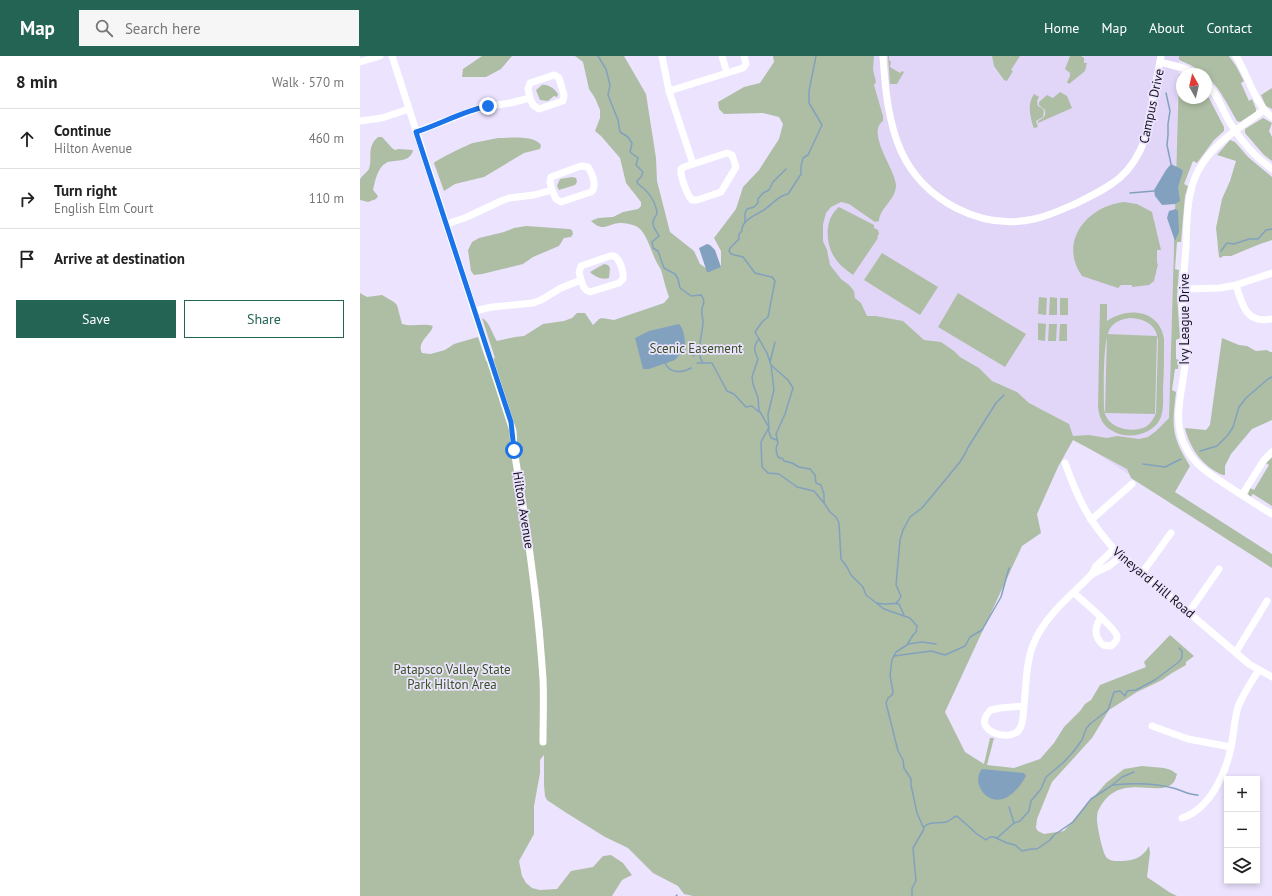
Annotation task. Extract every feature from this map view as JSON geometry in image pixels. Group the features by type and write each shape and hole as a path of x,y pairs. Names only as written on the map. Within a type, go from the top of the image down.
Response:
{"street":[{"path":"360,62 380,56"},
{"name":"Hilton Avenue","path":"392,56 513,431 514,450 533,565 543,680 543,742"},
{"path":"662,56 669,91 693,164"},
{"path":"722,56 727,73"},
{"path":"669,91 743,68 746,64 744,56"},
{"name":"Campus Drive","path":"883,56 887,97 893,127 901,151 915,176 932,193 952,206 981,218 1008,222 1033,220 1049,215 1107,188 1127,172 1140,153 1146,139 1160,59"},
{"path":"1236,56 1243,67 1260,105 1272,116"},
{"path":"1160,59 1183,68"},
{"path":"555,75 559,78 564,96 563,101 539,109 533,105 530,98 528,89 530,83 555,75"},
{"path":"1212,90 1235,131 1248,148 1272,169"},
{"path":"416,132 479,108 510,104 530,98"},
{"path":"360,121 382,118 409,109"},
{"name":"Ivy League Drive","path":"1264,110 1226,136 1204,161 1195,179 1189,201 1183,289 1186,358 1178,420 1182,438 1190,455 1198,466 1272,514"},
{"path":"728,153 732,155 736,167 721,192 694,201 689,197 680,173 682,168 693,164 728,153"},
{"path":"581,166 588,166 594,184 591,192 561,202 556,199 552,190 550,182 551,176 581,166"},
{"path":"447,224 467,217 509,198 534,195 552,190"},
{"path":"614,256 619,260 624,276 619,283 590,292 586,291 581,280 579,272 581,266 614,256"},
{"path":"1183,289 1211,289 1236,285 1272,273"},
{"path":"474,311 492,307 533,303 567,285 581,280"},
{"path":"1236,285 1242,304 1248,314 1258,319 1272,319"},
{"path":"1242,495 1264,460 1272,452"},
{"name":"Vineyard Hill Road","path":"1065,463 1078,499 1090,520 1114,549 1249,664 1272,677"},
{"path":"1090,520 1132,484"},
{"path":"1142,573 1171,533"},
{"path":"1024,706 991,710 985,719 986,727 990,732 995,734 1010,735 1015,734 1020,729 1024,706 1030,652 1036,636 1048,620 1092,574 1096,566 1114,549"},
{"path":"1092,574 1109,566 1122,556"},
{"path":"1189,612 1219,569"},
{"path":"1074,593 1100,618"},
{"path":"1236,652 1267,601"},
{"path":"1182,818 1198,810 1212,792 1224,771 1231,747 1234,722 1238,708 1246,690 1259,670"},
{"path":"1152,726 1188,739 1231,747"}],"shaded area":[{"path":"827,56 1179,56 1179,68 1176,68 1176,104 1178,104 1169,426 1130,475 1072,437 811,375"}],"green space":[{"path":"482,56 512,56 501,69 486,77 462,77 463,69"},
{"path":"575,56 624,56 646,94 656,158 657,181 670,232 694,251 700,264 706,268 721,267 721,251 714,238 736,209 743,187 759,170 779,139 783,124 779,117 763,113 724,114 719,109 718,102 744,87 760,83 774,62 773,56 874,56 873,70 876,82 874,85 883,116 883,121 879,127 879,142 894,178 896,185 895,190 882,212 879,221 875,222 849,204 841,202 831,207 826,213 823,224 823,241 827,250 830,265 841,279 854,291 855,298 861,303 867,316 876,316 903,321 924,340 941,342 960,357 979,368 992,381 1017,392 1029,403 1069,424 1073,436 1089,435 1107,438 1117,436 1139,439 1148,437 1169,418 1178,104 1212,104 1224,127 1224,131 1214,140 1197,163 1193,161 1184,184 1188,186 1185,196 1181,242 1177,242 1175,269 1179,270 1177,296 1180,338 1176,340 1176,359 1179,360 1178,369 1175,369 1172,390 1176,392 1174,430 1179,446 1190,466 1175,492 1272,554 1272,568 1131,478 1127,469 1073,440 1058,467 1037,514 1041,533 1022,546 945,712 965,752 984,764 990,738 994,738 987,765 1014,768 1040,759 1054,743 1064,727 1085,704 1091,700 1100,685 1146,667 1144,662 1170,635 1194,656 1186,662 1186,665 1162,680 1137,692 1109,710 1092,738 1052,782 1037,819 1036,828 1044,834 1064,831 1106,783 1124,769 1142,766 1171,770 1177,774 1174,782 1166,787 1137,787 1116,791 1106,798 1098,811 1097,820 1102,846 1107,858 1115,861 1132,860 1143,854 1149,846 1150,853 1147,877 1177,896 693,896 684,894 678,886 653,873 628,848 605,837 547,800 544,785 544,755 540,760 540,773 534,806 534,834 519,861 522,876 526,883 532,888 540,890 557,889 571,871 593,867 603,856 611,855 623,863 632,875 622,880 612,896 360,896 360,293 367,297 382,295 394,302 397,305 402,324 433,326 422,342 422,353 430,354 445,350 454,344 478,337 486,361 495,358 482,318 489,325 497,341 524,336 543,324 564,321 572,318 577,313 585,313 593,325 602,318 614,320 664,303 669,297 661,271 647,239 640,229 633,225 621,223 602,227 591,221 598,218 613,217 623,212 638,209 641,206 641,202 626,183 620,158 595,131 600,118 600,110 589,89 583,62","holes":["537,577 543,633 545,676"]},
{"path":"888,56 891,62 890,67 900,73 902,71 904,72 897,84 890,84"},
{"path":"992,56 1020,56 1011,70 1013,71 1007,81 1004,80 994,66"},
{"path":"1070,56 1081,56 1084,58 1084,63 1087,63 1085,71 1069,84 1067,82 1070,73 1065,69"},
{"path":"1179,56 1229,56 1244,81 1241,83 1249,101 1252,99 1256,112 1240,122 1237,121 1220,92 1212,82 1212,68 1196,68 1179,60"},
{"path":"542,85 547,85 553,89 558,94 557,97 554,96 548,101 540,100 536,90"},
{"path":"1272,88 1272,109 1266,106 1261,95"},
{"path":"1060,92 1067,96 1072,108 1038,123 1038,121 1045,115 1045,110 1039,105 1039,102 1047,95 1053,98"},
{"path":"1034,94 1039,97 1037,101 1038,106 1044,111 1043,117 1036,121 1038,127 1034,128 1031,117 1030,102"},
{"path":"1263,118 1272,123 1269,131 1272,137 1272,161 1264,155 1245,133 1245,129"},
{"path":"378,137 382,137 395,150 413,150 405,159 386,163 380,168 373,190 378,196 376,199 368,202 360,200 360,179 369,169 372,145"},
{"path":"498,138 527,138 538,142 541,145 540,149 524,153 484,177 455,184 444,191 434,163 436,161 470,144"},
{"path":"1230,140 1235,142 1248,157 1272,177 1272,240 1231,256 1223,256 1221,258 1219,257 1216,228 1222,199 1230,181 1236,161 1217,155"},
{"path":"572,177 576,178 577,182 575,185 559,190 557,186 560,179"},
{"path":"1124,202 1137,204 1152,212 1161,250 1157,250 1158,264 1154,281 1149,285 1132,287 1132,285 1121,285 1118,288 1082,276 1075,263 1073,251 1075,239 1080,228 1088,218 1098,210"},
{"path":"839,207 874,225 874,228 878,230 879,234 877,237 878,238 853,275 837,261 830,249 828,237 829,223 834,212"},
{"path":"526,226 569,229 572,230 573,234 571,237 564,238 559,246 533,257 523,264 474,275 471,271 468,250 472,242 479,238"},
{"path":"882,253 938,287 920,315 864,280"},
{"path":"604,264 608,265 610,268 609,278 599,278 590,272"},
{"path":"958,293 1026,334 1005,367 938,327"},
{"path":"1039,297 1047,298 1046,315 1038,314"},
{"path":"1050,297 1057,298 1057,315 1049,315"},
{"path":"1060,298 1068,298 1068,315 1060,315"},
{"path":"1100,304 1107,304 1107,321 1115,316 1133,312 1150,317 1161,329 1164,339 1163,407 1161,417 1152,428 1146,432 1125,435 1117,433 1103,423 1098,407","holes":["1130,318 1149,323 1155,330 1158,340 1156,413 1147,426 1131,430 1120,428 1110,422 1106,416 1104,408 1104,365 1108,333 1115,323"]},
{"path":"1038,323 1046,324 1045,341 1038,340"},
{"path":"1049,324 1057,324 1056,341 1048,341"},
{"path":"1060,324 1067,324 1067,341 1059,341"},
{"path":"1107,334 1157,336 1155,414 1105,413"},
{"path":"1222,338 1239,345 1247,346 1256,351 1267,350 1272,352 1272,420 1252,429 1231,454 1225,466 1225,475 1216,472 1198,456 1190,443 1185,428 1206,430 1210,425"},
{"path":"1272,457 1272,506 1253,494 1250,497 1248,494 1250,488 1254,490 1269,465 1266,463"}],"water":[{"path":"1171,164 1183,171 1178,187 1180,201 1175,204 1162,205 1155,196 1154,190"},
{"path":"1176,209 1178,211 1179,232 1175,241 1167,218 1169,211"},
{"path":"707,244 715,250 721,267 709,272 707,272 699,248"},
{"path":"679,324 684,334 684,349 675,360 649,369 643,369 635,338 649,331"},
{"path":"982,769 1024,773 1026,776 1015,791 1005,798 996,800 988,797 982,791 978,776"}],"waterway":[{"path":"598,56 606,69 610,85 608,95 618,120 620,132 628,137 632,143 630,152 638,158 636,165 643,172 637,181 638,184 651,197 655,205 657,214 653,225 659,236 652,242 653,248 658,251 664,268 675,274 680,288 691,296 701,295 703,299 703,327 699,348 703,363"},
{"path":"816,56 809,91 809,103 822,125 808,155 803,158 801,174 788,194 778,198 764,210 746,221 742,227 742,231 739,234 739,239 729,251 731,254 743,257 755,273 772,277 775,281 768,317 762,322 755,332 767,353 771,365 788,380 793,388 785,414 776,434 778,443 776,448 777,453 778,457 784,461 799,467 810,469 815,475 816,483 821,485 824,494 824,503"},
{"path":"1166,93 1170,111 1167,145 1171,164"},
{"path":"745,222 745,213 747,209 754,207 758,203 758,199 763,193 769,190 773,182 786,169"},
{"path":"1130,193 1154,191"},
{"path":"1221,251 1227,243 1234,244 1249,239 1258,239 1266,230 1272,229"},
{"path":"759,339 755,349 758,359 752,377 758,398 759,410 768,426"},
{"path":"770,362 775,342"},
{"path":"690,353 694,356"},
{"path":"665,363 667,367 676,372 691,368"},
{"path":"697,363 712,363 727,391 734,394 746,407 752,406 759,412"},
{"path":"771,365 774,390 768,414 769,432 771,438 777,440"},
{"path":"1200,451 1217,446 1228,435 1233,427 1239,407 1246,398 1272,377"},
{"path":"896,603 901,596 896,585 900,540 903,530 910,517 922,508 960,462 996,403 1004,395"},
{"path":"769,427 761,442 762,467 768,473 779,474 797,487 814,491 830,512 836,517 839,523 841,559 851,575 863,587 866,595 884,609 910,618 917,626 916,632 907,645 896,652 892,660 890,675 893,692 886,703 898,751 903,760 904,768 911,779 917,813 924,829 913,848 916,881 912,888 912,896"},
{"path":"1143,464 1165,467 1181,459"},
{"path":"894,656 931,651 945,655 965,646 970,637 982,630 1001,597 1009,568"},
{"path":"877,603 899,604 904,615"},
{"path":"908,644 922,642 936,644"},
{"path":"997,838 1014,823 1020,821 1029,811 1031,801 1041,789 1046,777 1064,762 1073,752 1082,740 1086,729 1090,724 1108,710 1114,692 1120,691 1125,696 1127,691 1136,690 1155,680 1180,661 1182,651 1179,648"},
{"path":"924,827 931,823 943,823 957,816 986,840 990,837 994,837 1015,845 1022,851 1037,849 1073,822 1091,799 1122,777 1134,772"},
{"path":"1113,785 1151,784 1166,786 1198,795"},
{"path":"1009,807 1014,823"}],"route":[{"path":"488,106 470,111 416,132 511,422 514,450"}],"park label":[{"name":"Scenic Easement","path":"696,348"},
{"name":"Patapsco Valley State Park Hilton Area","path":"452,676"}]}
